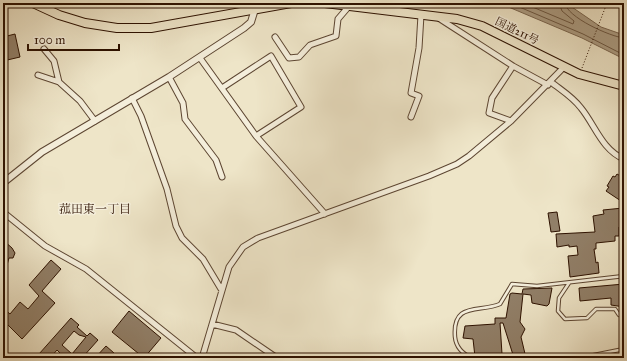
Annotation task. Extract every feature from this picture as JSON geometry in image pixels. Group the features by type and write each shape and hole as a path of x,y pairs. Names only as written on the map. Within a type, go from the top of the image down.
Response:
{"highway":[{"path":"33,3 59,15 85,23 117,28 151,28 291,3"},
{"name":"国道211号","path":"325,3 436,16 482,26 564,67 600,80 624,86"}],"street":[{"path":"275,38 289,58 299,57 310,45 336,36 338,19 350,5"},
{"path":"3,183 42,152 200,58 244,28 251,22 255,10"},
{"path":"411,117 419,96 411,93 419,48 421,15"},
{"path":"436,16 513,66 549,83 582,108 590,123 608,148 624,159"},
{"path":"44,49 54,61 59,82"},
{"path":"222,88 271,56 302,107 256,136"},
{"path":"200,58 256,136 325,214"},
{"path":"511,121 489,113 492,98 513,66"},
{"path":"202,358 221,289 229,267 243,247 258,238 429,176 457,164 469,156 511,121 564,67"},
{"path":"38,76 59,82 80,101 96,121"},
{"path":"168,77 183,103 185,119 216,160 222,177"},
{"path":"132,98 141,116 167,189 176,226 182,238 203,259 221,289"},
{"path":"3,212 45,246 86,269 197,358"},
{"path":"212,324 236,330 277,358"}],"lane":[{"path":"472,358 463,352 458,346 455,339 456,323 472,308 500,304 512,284 537,286 624,276"},
{"path":"569,283 559,298 558,311 565,319 587,318 596,309 615,309 619,314 624,315"},
{"path":"579,358 624,349"},
{"path":"494,358 511,356 511,358"}],"path":[{"path":"581,69 607,3"}],"water":[{"path":"499,3 566,3 601,27 624,35 624,59 582,38"}],"building":[{"path":"15,34 20,57 3,61 3,37"},
{"path":"617,174 624,178 624,203 606,191 609,187 607,186 613,176 615,177"},
{"path":"623,208 624,223 622,223 623,226 619,227 619,236 615,236 615,241 596,243 596,249 594,249 596,263 598,262 599,273 570,277 568,256 578,255 577,246 569,247 569,245 557,247 556,234 595,232 593,216 604,214 603,210"},
{"path":"557,212 560,231 551,232 548,213"},
{"path":"3,240 15,253 13,258 9,258 7,265 3,263"},
{"path":"51,260 61,269 42,291 55,303 22,339 3,320 3,308 10,314 20,302 28,309 39,296 29,285"},
{"path":"624,284 624,307 611,305 611,298 580,301 579,288"},
{"path":"552,288 549,304 547,306 532,303 531,295 523,294 520,322 525,329 521,337 526,358 514,358 503,323 500,323 502,354 475,357 473,339 463,338 465,326 495,324 495,318 506,318 510,294 512,293 522,294 523,289"},
{"path":"129,311 161,338 144,358 112,332"},
{"path":"71,318 79,325 77,327 87,336 90,333 98,340 82,358 65,358 57,350 50,358 43,358 39,354","holes":["74,331 79,335 86,337 72,354 62,345"]},
{"path":"106,346 114,353 109,358 95,358"}],"district":[{"name":"菰田東一丁目","path":"95,209"}]}
